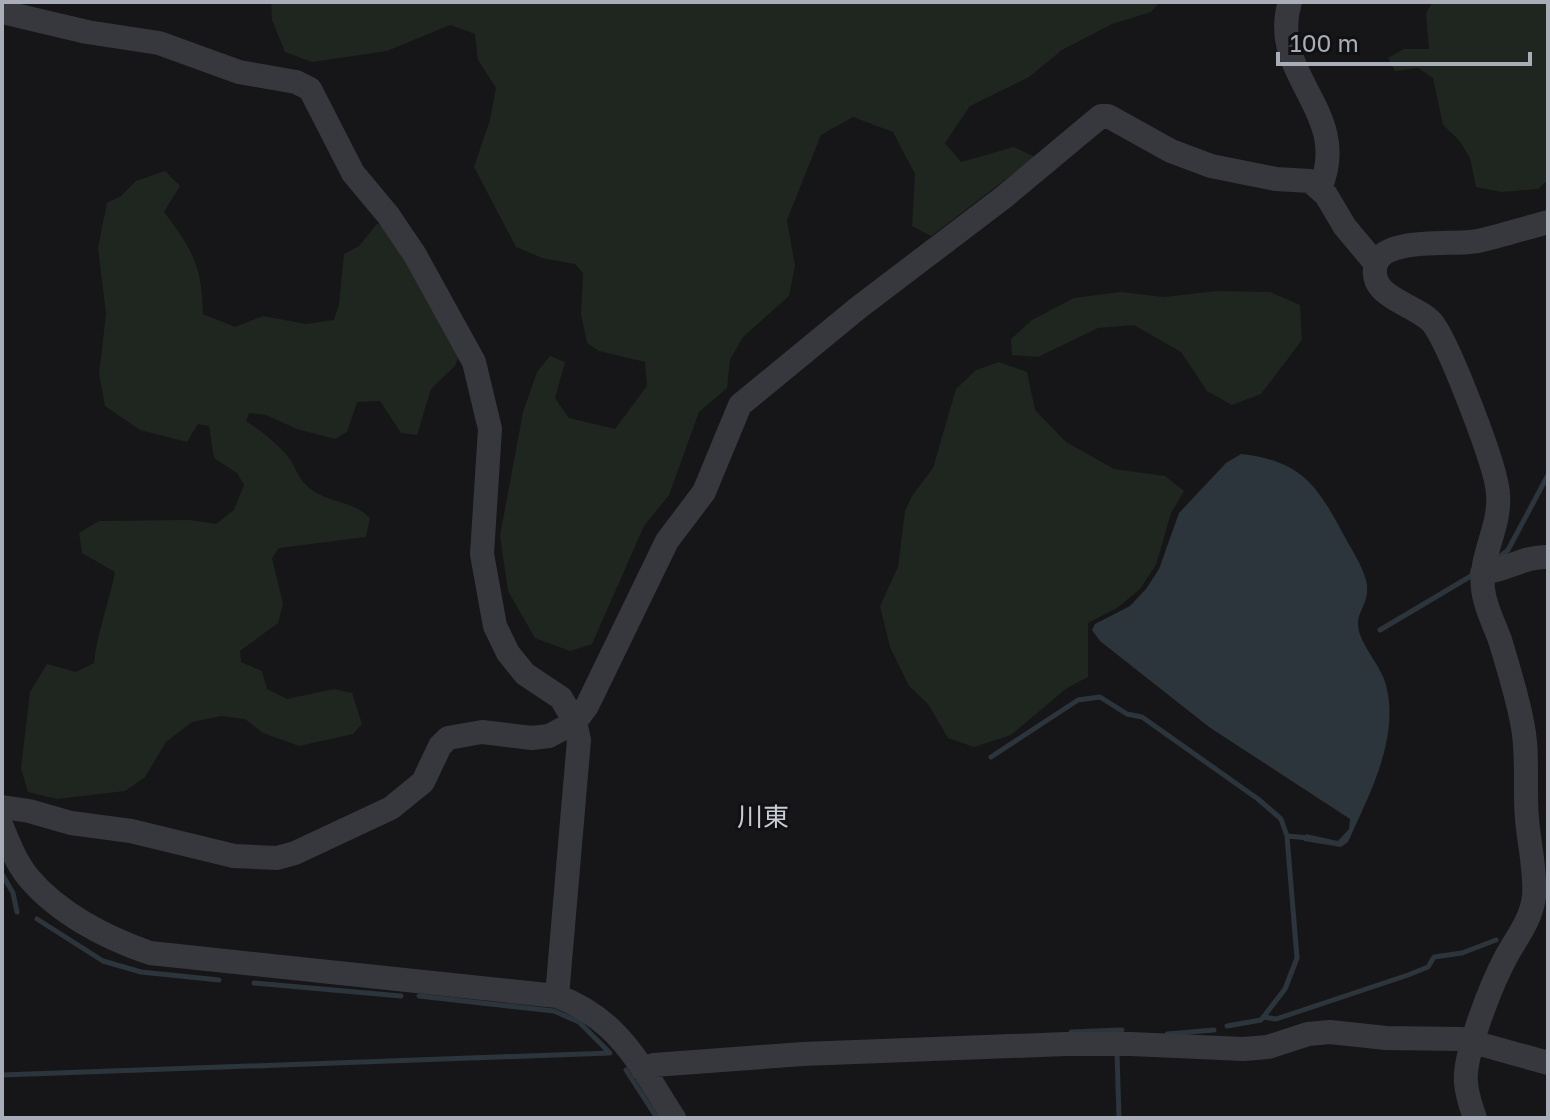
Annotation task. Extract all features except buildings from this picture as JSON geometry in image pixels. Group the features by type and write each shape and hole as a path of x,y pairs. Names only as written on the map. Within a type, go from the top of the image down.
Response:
{"street":[{"path":"1290,2 1286,14 1292,63 1318,108 1325,130 1327,168 1320,188"},
{"path":"2,12 87,32 159,43 239,72 296,82 310,89 348,165 415,255 474,362 490,429 482,554 495,626 508,653 525,674 561,698 575,722 579,740 557,996"},
{"path":"2,807 71,823 131,831 234,856 277,858 295,853 391,808 423,782 440,746 448,738 482,732 532,738 549,736 575,722 587,706 667,541 704,492 740,405 916,263 1004,197 1101,116 1108,116 1171,151 1211,166 1276,179 1310,181 1320,188 1345,227 1376,264"},
{"path":"1475,1118 1466,1083 1466,1067 1494,984 1532,910 1534,893 1526,816 1526,755 1522,723 1499,637 1486,604 1482,573 1498,512 1499,493 1433,322 1418,310 1392,298 1381,288 1375,275 1381,255 1396,248 1476,242 1548,222"},
{"path":"1482,573 1494,572 1520,560 1548,557"},
{"path":"2,827 14,855 28,876 53,902 98,930 150,953 557,996 577,1003 606,1022 643,1070 674,1118"},
{"path":"643,1070 654,1065 803,1054 1035,1045 1131,1044 1243,1049 1268,1047 1308,1034 1330,1032 1386,1038 1444,1037 1548,1063"}],"shaded area":[{"path":"271,2 1160,2 1151,12 1112,24 1062,50 1029,77 970,106 945,143 961,162 1014,147 1035,157 931,236 912,226 915,174 893,132 853,117 821,135 787,220 795,266 789,296 743,337 730,360 727,388 699,412 669,495 644,526 592,644 570,651 535,638 508,591 500,536 523,412 537,372 550,356 565,362 555,398 569,418 615,429 647,386 645,362 599,351 587,343 581,314 583,273 575,264 542,258 516,247 474,167 490,120 496,88 478,60 475,34 450,25 387,51 312,62 285,52 272,20"},
{"path":"1432,2 1548,2 1548,180 1538,189 1501,192 1476,187 1470,158 1459,140 1443,125 1433,78 1418,68 1395,71 1388,58 1404,49 1429,49 1426,14"},
{"path":"165,171 180,186 164,212 194,259 201,283 203,314 235,327 263,316 306,324 334,320 339,304 344,254 359,246 377,224 392,228 460,353 455,366 431,389 417,435 401,433 380,401 357,402 347,432 335,439 297,429 266,415 249,413 246,421 279,447 313,490 355,507 370,518 366,537 279,548 272,558 283,604 278,623 240,651 241,662 262,671 267,689 287,699 334,689 352,693 362,724 353,734 299,746 263,733 245,719 221,716 192,722 166,742 145,777 125,791 57,799 28,792 21,768 30,692 47,664 76,672 94,663 115,572 82,553 79,533 99,521 190,520 216,524 234,510 244,485 237,473 214,458 209,426 198,424 187,442 140,430 105,406 99,374 106,314 98,248 107,203 121,196 136,181"},
{"path":"1217,291 1270,292 1300,305 1302,340 1261,394 1232,405 1207,391 1181,352 1134,325 1098,328 1038,357 1012,355 1011,339 1032,320 1074,298 1120,292 1164,297"},
{"path":"999,362 1027,372 1035,410 1066,442 1114,469 1165,476 1184,491 1171,513 1156,565 1140,589 1117,608 1088,623 1088,677 1067,688 1011,735 974,747 948,738 928,704 909,686 890,647 880,606 898,567 905,511 933,468 956,389 976,370"},
{"path":"1241,454 1281,463 1308,481 1328,506 1366,580 1359,632 1386,685 1389,725 1386,746 1373,786 1348,842 1341,847 1304,841 1306,834 1338,841 1349,829 1350,819 1209,727 1100,641 1092,630 1095,624 1130,606 1146,589 1159,569 1179,513 1226,463"}],"waterway":[{"path":"1497,559 1508,550 1548,475"},
{"path":"1380,630 1471,576"},
{"path":"991,757 1078,700 1100,697 1127,714 1142,717 1258,799 1281,819 1287,836 1297,958 1285,989 1261,1020 1227,1026"},
{"path":"1287,836 1309,838"},
{"path":"2,874 13,893 17,912"},
{"path":"37,919 103,961 141,972 219,980"},
{"path":"1263,1017 1276,1019 1408,975 1428,967 1434,957 1462,953 1496,940"},
{"path":"254,983 401,996"},
{"path":"419,996 554,1011 579,1022 609,1052"},
{"path":"1071,1032 1122,1030"},
{"path":"1167,1034 1214,1030"},
{"path":"2,1075 610,1053"},
{"path":"1117,1053 1119,1118"},
{"path":"626,1070 657,1118"}],"district":[{"name":"川東","path":"763,816"}]}
